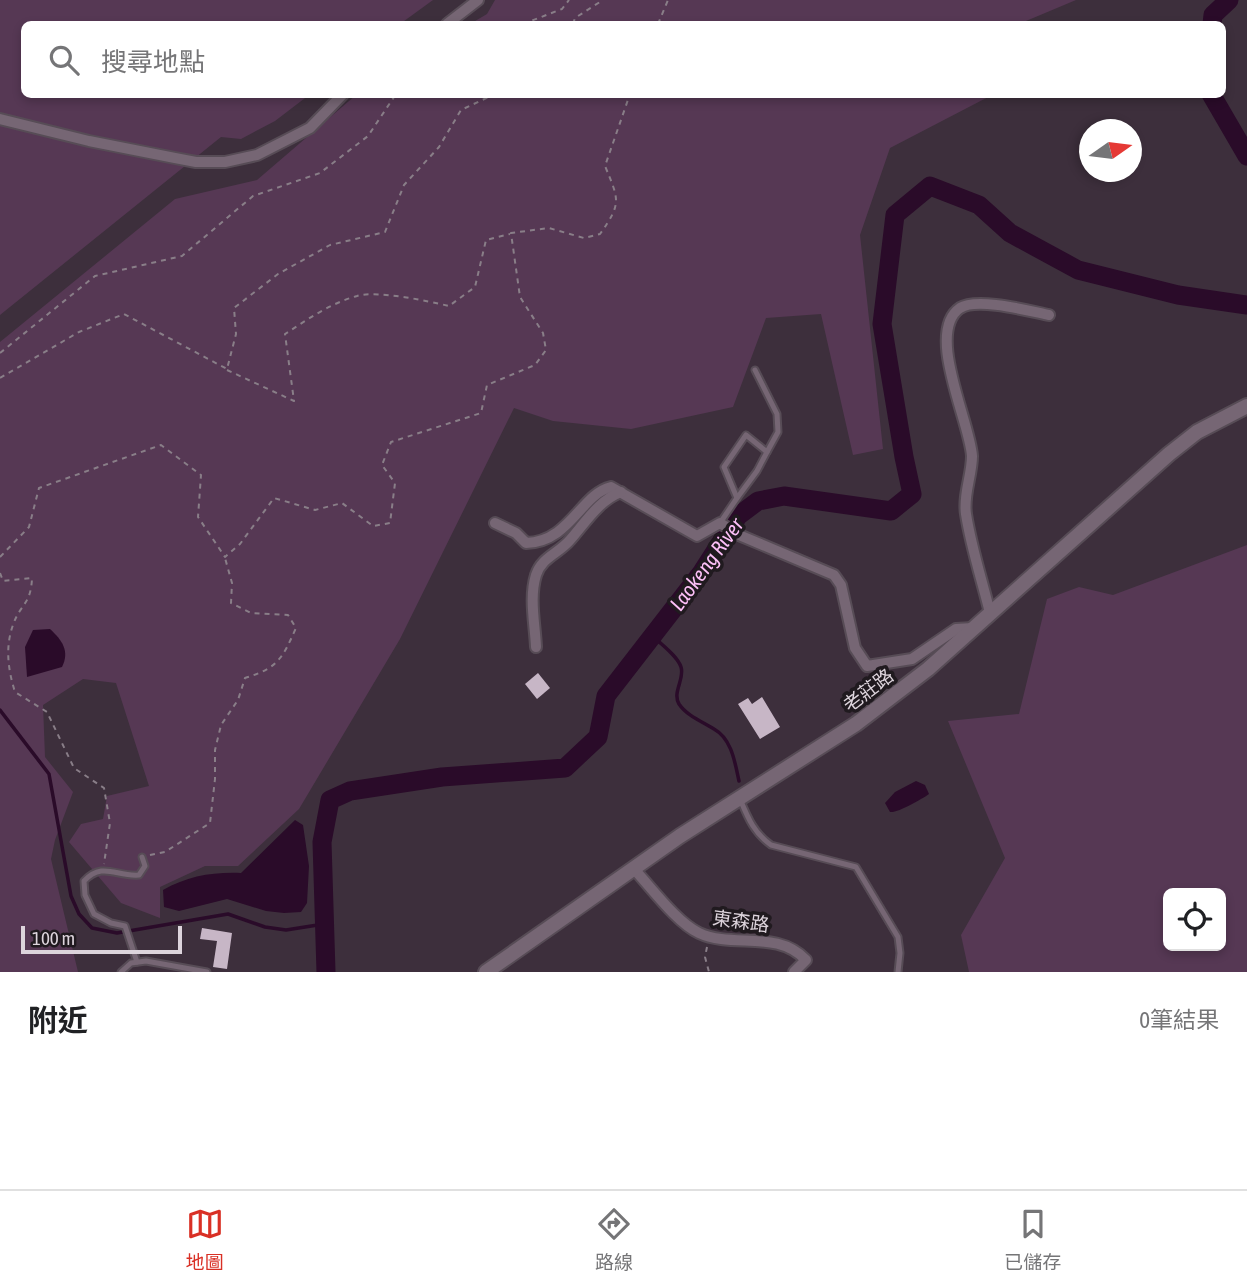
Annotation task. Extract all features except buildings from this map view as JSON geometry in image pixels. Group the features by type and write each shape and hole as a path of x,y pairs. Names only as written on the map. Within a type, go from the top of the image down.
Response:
{"street":[{"path":"451,21 478,0"},
{"path":"0,119 89,141 175,158 196,162 225,162 257,155 310,128 339,98"},
{"path":"990,613 965,512 972,455 950,363 946,333 950,319 961,307 977,303 1049,314"},
{"name":"老莊路","path":"486,972 634,868 856,724 928,668 1169,454 1197,432 1247,406"},
{"path":"495,523 516,533 526,543 533,542 567,526 597,494 611,487 697,536 720,523 739,534 834,575 841,585 855,648 867,666 912,659 956,628 973,628"},
{"path":"536,647 533,595 535,579 543,561 568,543 602,504 621,492"},
{"name":"東森路","path":"634,868 680,918 698,933 724,939 751,939 796,950 806,960 794,972"}],"lane":[{"path":"720,523 757,471 778,432 777,414 755,370"},
{"path":"737,498 724,467 728,459 746,435 767,452"},
{"path":"740,799 749,822 761,838 771,845 856,867 898,937 898,972"},
{"path":"137,962 125,926 111,923 94,914 88,904 84,881 91,873 103,870 130,876 139,875 145,866 142,857"},
{"path":"121,972 131,963 146,961 208,972"}],"path":[{"path":"531,21 562,9 569,0"},
{"path":"574,21 603,0"},
{"path":"659,21 667,0"},
{"path":"0,353 94,275 182,256 253,196 320,173 368,136 393,98"},
{"path":"227,369 236,334 234,308 278,274 330,245 384,232 404,185 439,147 461,110 486,98"},
{"path":"0,378 79,332 124,314 294,401 285,334 315,314 360,295 410,298 449,306 475,288 486,240 510,233 549,228 584,238 600,234 616,212 616,194 605,166 629,98"},
{"path":"225,557 240,544 274,498 315,510 342,503 373,526 390,523 395,483 382,465 391,442 481,413 487,385 536,365 547,350 543,333 520,298 510,233"},
{"path":"0,557 29,527 39,488 161,444 201,475 198,517 225,557 232,583 231,604 251,613 288,615 296,628 284,655 266,671 245,678 238,700 221,724 215,750 215,789 210,823 165,852 142,857"},
{"path":"0,573 3,581 32,578 31,595 13,625 7,666 15,692 47,712 74,768 104,788 110,823 103,870"},
{"path":"709,935 705,957 709,972"}],"shaded area":[{"path":"0,0 433,0 404,21 21,21 21,98 305,98 275,121 241,139 221,137 0,315"},
{"path":"495,0 1076,0 1026,21 475,21 487,14"},
{"path":"353,98 986,98 890,148 860,235 883,449 853,455 821,314 766,318 733,407 631,429 553,421 514,408 400,639 299,809 238,866 205,866 160,887 160,918 121,903 69,842 81,824 103,819 107,796 149,786 116,683 83,679 43,705 45,757 73,792 55,840 51,859 78,972 0,972 0,342 175,199 257,180"},
{"path":"1247,545 1247,972 969,972 961,935 1005,858 948,721 1019,714 1047,599 1079,587 1113,595"},
{"path":"50,629 64,646 62,667 27,677 25,647 33,630"},
{"path":"916,781 925,785 929,794 904,808 890,812 885,803 895,792"},
{"path":"295,820 303,825 309,866 307,903 301,912 266,911 227,899 179,911 164,907 163,890 201,876 241,873"}],"waterway":[{"name":"Laokeng River","path":"1212,21 1213,15 1229,0"},
{"name":"Laokeng River","path":"1213,98 1247,156"},
{"name":"Laokeng River","path":"326,972 322,842 330,800 350,791 442,777 565,768 598,737 606,696 702,572 738,516 758,501 784,496 891,511 912,494 882,324 895,215 930,186 979,205 1010,233 1078,270 1178,295 1247,305"},
{"path":"652,635 681,667 677,695 679,704 725,739 732,752 739,781"},
{"path":"0,710 49,774 71,896 79,914 92,928 117,933 228,914 265,927 286,930 324,924"}]}
